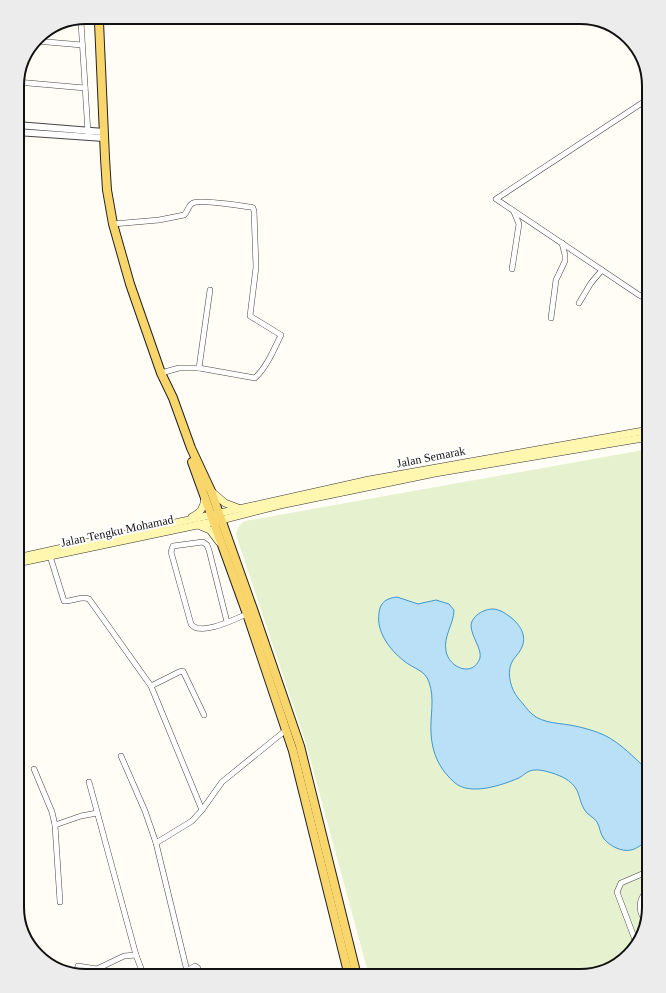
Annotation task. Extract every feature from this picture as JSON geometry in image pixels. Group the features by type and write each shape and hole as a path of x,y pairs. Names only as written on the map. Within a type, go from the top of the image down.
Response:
{"main road":[{"path":"99,24 107,190 113,224 130,284 162,375 169,400 205,498 226,535 251,613 293,751 347,969"},
{"path":"162,375 173,398 191,448 211,491 222,547"},
{"name":"Jalan Semarak","path":"216,517 240,508 369,480 642,431"},
{"name":"Jalan Semarak","path":"216,517 238,516 280,505 435,473 642,438"},
{"path":"211,491 225,503 240,508"},
{"path":"183,522 200,512 204,505 205,498"},
{"path":"226,535 229,524 238,516"},
{"name":"Jalan Tengku Mohamad","path":"24,556 183,522 216,517"},
{"name":"Jalan Tengku Mohamad","path":"24,562 197,525 216,517"},
{"path":"197,525 210,530 222,547 251,613 300,746 355,969"}],"street":[{"path":"81,24 88,134"},
{"path":"43,42 82,45"},
{"path":"24,83 85,88"},
{"path":"642,103 496,199 642,296"},
{"path":"24,126 88,134"},
{"path":"24,132 104,135"},
{"path":"113,224 159,220 184,214 190,205 195,202 227,204 254,208 256,267 250,316 281,335 265,366 255,378 199,368 179,368 162,375"},
{"path":"512,269 519,224 514,211"},
{"path":"551,318 556,280 565,261 562,243"},
{"path":"579,303 602,270"},
{"path":"199,368 210,290"},
{"path":"227,622 207,545 201,542 173,546 171,552 193,627 199,629 216,626 227,622 251,613"},
{"path":"50,556 64,601 83,597 89,599 151,686 202,810"},
{"path":"151,686 178,672 183,672 204,715"},
{"path":"156,843 192,821 202,810 222,782 286,730"},
{"path":"121,756 145,810 156,843 187,969"},
{"path":"34,769 52,812 55,825 60,902"},
{"path":"88,782 136,955 141,969"},
{"path":"55,825 81,816 97,813"},
{"path":"634,938 617,892 621,883 642,874"},
{"path":"641,913 640,903 642,896"},
{"path":"77,968 78,966 97,969 124,956 136,955"},
{"path":"190,969 197,966 197,969"}],"green space":[{"path":"642,450 642,907 640,923 637,931 634,938 624,951 611,961 604,964 596,967 580,969 367,969 307,747 236,535 240,525 245,521"}],"water":[{"path":"397,597 418,604 436,600 449,604 454,610 454,615 447,635 445,646 446,651 448,657 456,666 467,669 472,668 477,664 480,658 480,651 471,626 474,618 485,610 494,609 499,610 513,619 522,631 524,639 521,649 512,662 510,668 510,682 518,698 528,711 542,720 570,725 604,735 622,747 642,765 642,844 631,850 627,850 616,848 606,842 597,822 584,809 574,786 560,776 542,770 533,770 504,784 487,788 469,789 455,783 441,767 433,748 431,733 432,695 429,682 422,672 404,661 394,652 382,634 379,613 382,603 390,598"}]}
